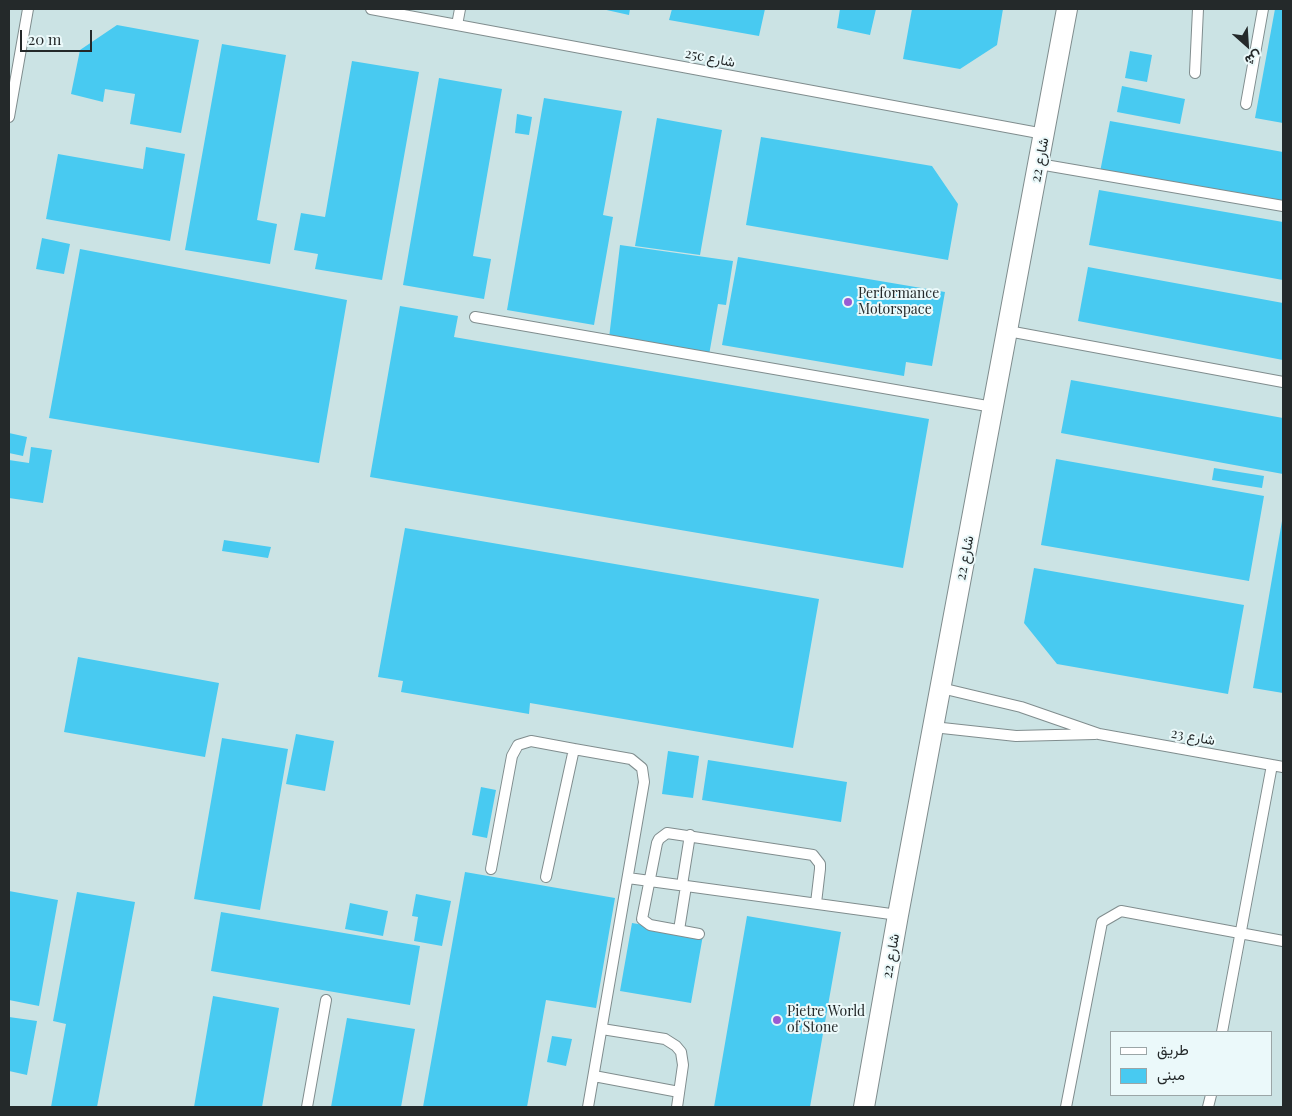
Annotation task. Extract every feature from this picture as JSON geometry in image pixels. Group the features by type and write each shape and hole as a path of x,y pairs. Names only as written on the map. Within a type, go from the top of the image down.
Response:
{"street":[{"name":"شارع 22","path":"864,1107 1067,9"}],"lane":[{"path":"9,117 28,9"},
{"name":"25c شارع","path":"371,9 1044,134"},
{"path":"457,25 460,9"},
{"path":"1195,73 1198,9"},
{"path":"1246,104 1263,9"},
{"path":"1039,164 1283,206"},
{"path":"475,317 993,407"},
{"path":"1008,331 1283,382"},
{"name":"شارع 23","path":"941,688 1021,707 1099,734 1283,767"},
{"name":"شارع 23","path":"933,727 1016,736 1099,734"},
{"path":"490,869 514,750 524,742 531,741 631,759 642,768 644,775 628,878 588,1107"},
{"path":"546,877 574,749"},
{"path":"1222,1031 1272,765"},
{"path":"699,934 650,925 642,919 658,839 667,833 813,855 820,864 816,903"},
{"path":"679,930 690,835"},
{"path":"628,878 898,915"},
{"path":"1066,1107 1102,922 1121,911 1283,941"},
{"path":"307,1107 326,1000"},
{"path":"602,1029 665,1039 676,1046 681,1052 683,1065 677,1107"},
{"path":"594,1076 679,1092"}],"shaded area":[{"path":"9,9 1283,9 1283,1107 9,1107"}],"building":[{"path":"602,9 630,9 629,15"},
{"path":"672,9 765,9 759,36 669,20"},
{"path":"840,9 876,9 870,35 837,28"},
{"path":"912,9 1003,9 997,45 960,69 903,59"},
{"path":"1275,9 1283,9 1283,123 1255,118"},
{"path":"117,25 199,40 181,133 130,124 135,94 105,89 103,102 71,94 80,50"},
{"path":"222,44 286,55 257,220 277,224 270,264 185,250"},
{"path":"1130,51 1152,55 1147,82 1125,78"},
{"path":"352,61 419,72 382,280 315,269 318,254 294,250 301,213 325,217"},
{"path":"439,78 502,89 473,256 491,259 484,299 403,285"},
{"path":"1122,86 1185,99 1180,124 1117,112"},
{"path":"544,98 622,111 603,215 613,217 594,325 507,310"},
{"path":"517,114 532,117 529,135 515,133"},
{"path":"657,118 722,130 700,255 635,246"},
{"path":"1110,121 1283,152 1283,205 1100,172"},
{"path":"761,137 932,166 958,204 948,260 746,225"},
{"path":"146,147 185,154 170,241 46,219 58,154 143,169"},
{"path":"1099,190 1283,222 1283,280 1089,245"},
{"path":"42,238 70,244 64,274 36,269"},
{"path":"620,245 733,261 726,305 718,304 709,355 609,338"},
{"path":"80,249 347,300 319,463 49,418"},
{"path":"738,257 945,292 932,366 906,362 904,376 722,345"},
{"path":"1088,267 1283,303 1283,360 1078,321"},
{"path":"400,306 458,316 454,337 929,419 903,568 370,477"},
{"path":"1071,380 1283,418 1283,474 1061,433"},
{"path":"9,433 27,437 23,456 9,453"},
{"path":"31,447 52,450 43,503 9,498 9,460 29,463"},
{"path":"1056,459 1264,496 1249,581 1041,545"},
{"path":"1214,468 1264,476 1262,488 1212,480"},
{"path":"1283,521 1283,693 1253,688"},
{"path":"405,528 819,599 793,748 530,703 529,714 401,692 403,681 378,677"},
{"path":"224,540 271,547 268,558 222,551"},
{"path":"1034,568 1244,605 1228,694 1057,664 1024,623"},
{"path":"78,657 219,683 205,757 64,732"},
{"path":"296,734 334,741 325,791 286,784"},
{"path":"222,738 288,749 260,910 194,899"},
{"path":"668,751 699,756 693,798 662,794"},
{"path":"708,760 847,782 841,822 702,800"},
{"path":"481,787 496,790 487,838 472,835"},
{"path":"465,872 615,898 596,1008 546,1000 527,1107 423,1107"},
{"path":"9,891 58,900 39,1006 9,1000"},
{"path":"77,892 135,902 97,1107 51,1107 66,1024 53,1021"},
{"path":"416,894 451,901 442,946 414,941 418,917 412,916"},
{"path":"350,903 388,911 383,936 345,929"},
{"path":"221,912 420,946 410,1005 211,971"},
{"name":"Pietre World of Stone","path":"747,916 841,932 810,1107 714,1107"},
{"path":"632,923 703,935 691,1003 620,991"},
{"path":"213,996 279,1008 262,1107 194,1107"},
{"path":"9,1017 37,1021 27,1075 9,1071"},
{"path":"347,1018 415,1029 401,1107 331,1107"},
{"path":"552,1036 572,1039 566,1066 547,1062"}],"place":[{"name":"Performance Motorspace","path":"848,302"},
{"name":"Pietre World of Stone","path":"777,1020"}]}
